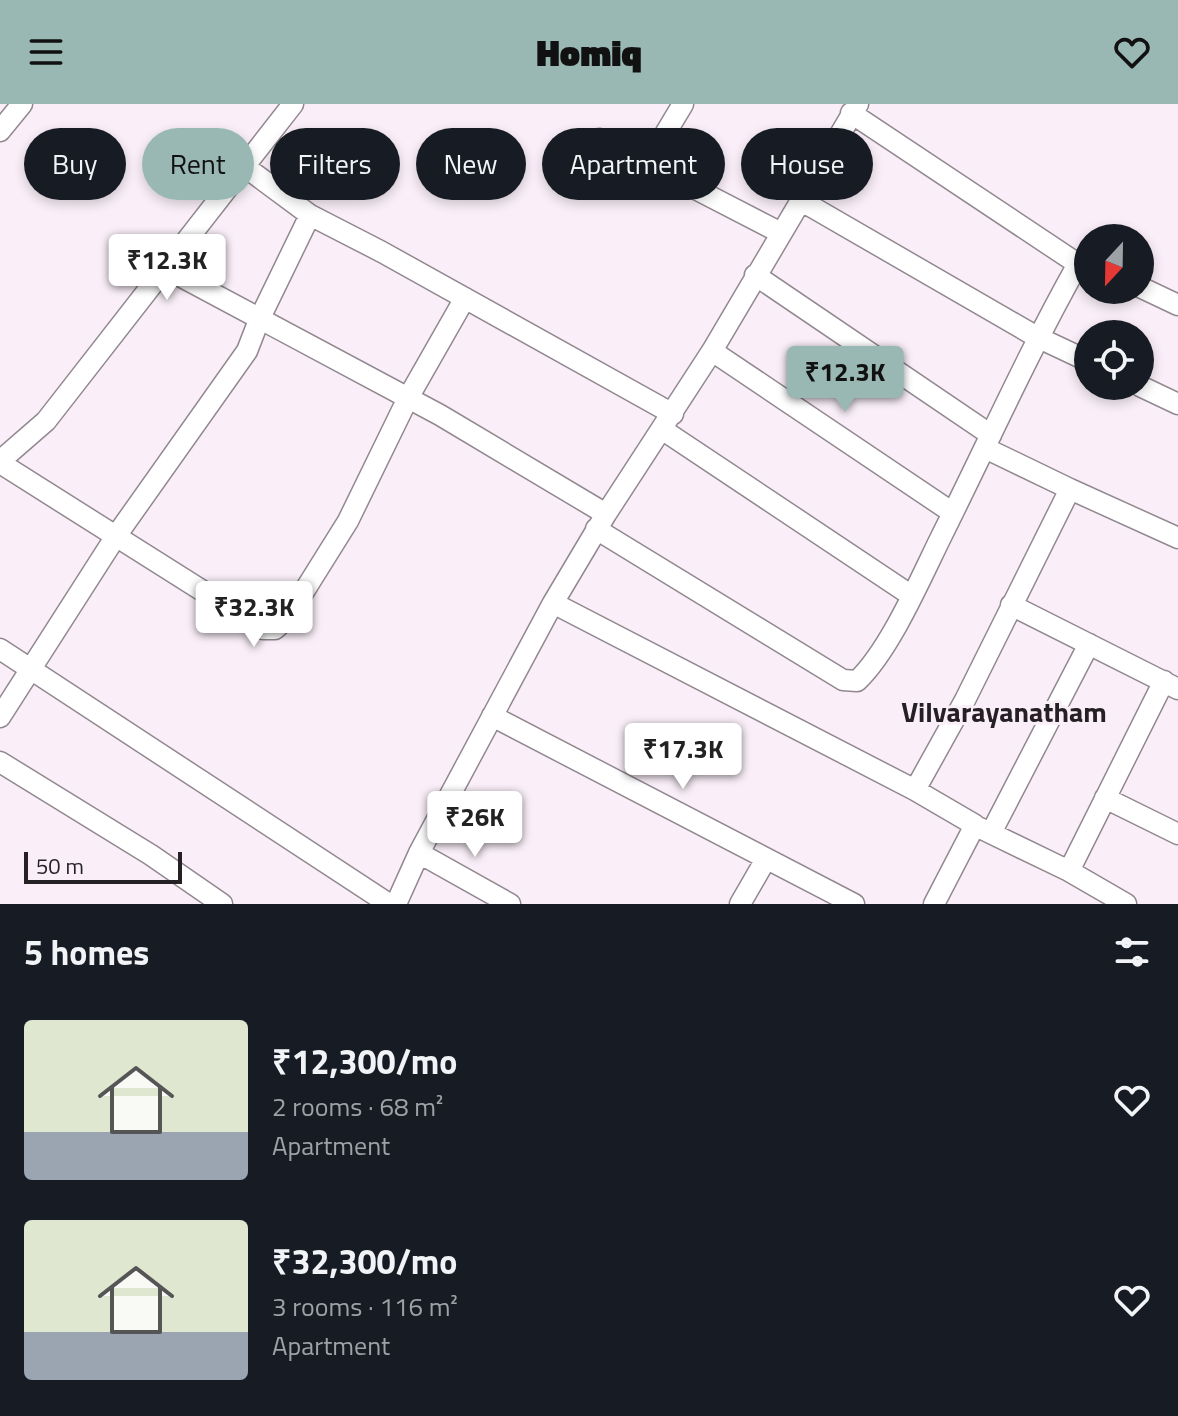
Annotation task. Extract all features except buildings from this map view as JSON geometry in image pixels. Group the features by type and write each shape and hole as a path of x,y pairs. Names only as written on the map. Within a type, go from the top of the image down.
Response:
{"street":[{"path":"0,131 22,104"},
{"path":"254,153 293,104"},
{"path":"669,128 683,104"},
{"path":"842,128 854,108 1074,259"},
{"path":"254,173 310,215 465,298 668,422 912,596"},
{"path":"218,200 46,421 0,462 263,629 275,629 288,617 348,521 408,398 465,298"},
{"path":"717,200 781,233"},
{"path":"396,904 419,853 553,603 601,522 712,351 800,200 1037,337 1074,354"},
{"path":"0,717 116,536 247,351 310,215"},
{"path":"165,268 408,398 843,680 857,681 868,671 912,596 1037,337 1074,279"},
{"path":"755,275 988,441 1070,489 1178,538"},
{"path":"1154,294 1178,305"},
{"path":"712,351 953,513"},
{"path":"1154,393 1178,404"},
{"path":"915,790 965,700 1070,489"},
{"path":"553,603 915,790 1126,904"},
{"path":"1011,605 1171,685 1105,798 1069,871"},
{"path":"934,904 983,829 1089,644"},
{"path":"0,649 389,904"},
{"path":"492,716 854,904"},
{"path":"0,762 151,855 222,904"},
{"path":"1105,798 1178,834"},
{"path":"419,853 510,904"},
{"path":"740,904 766,859"}],"district":[{"name":"Vilvarayanatham","path":"1004,711"}]}
